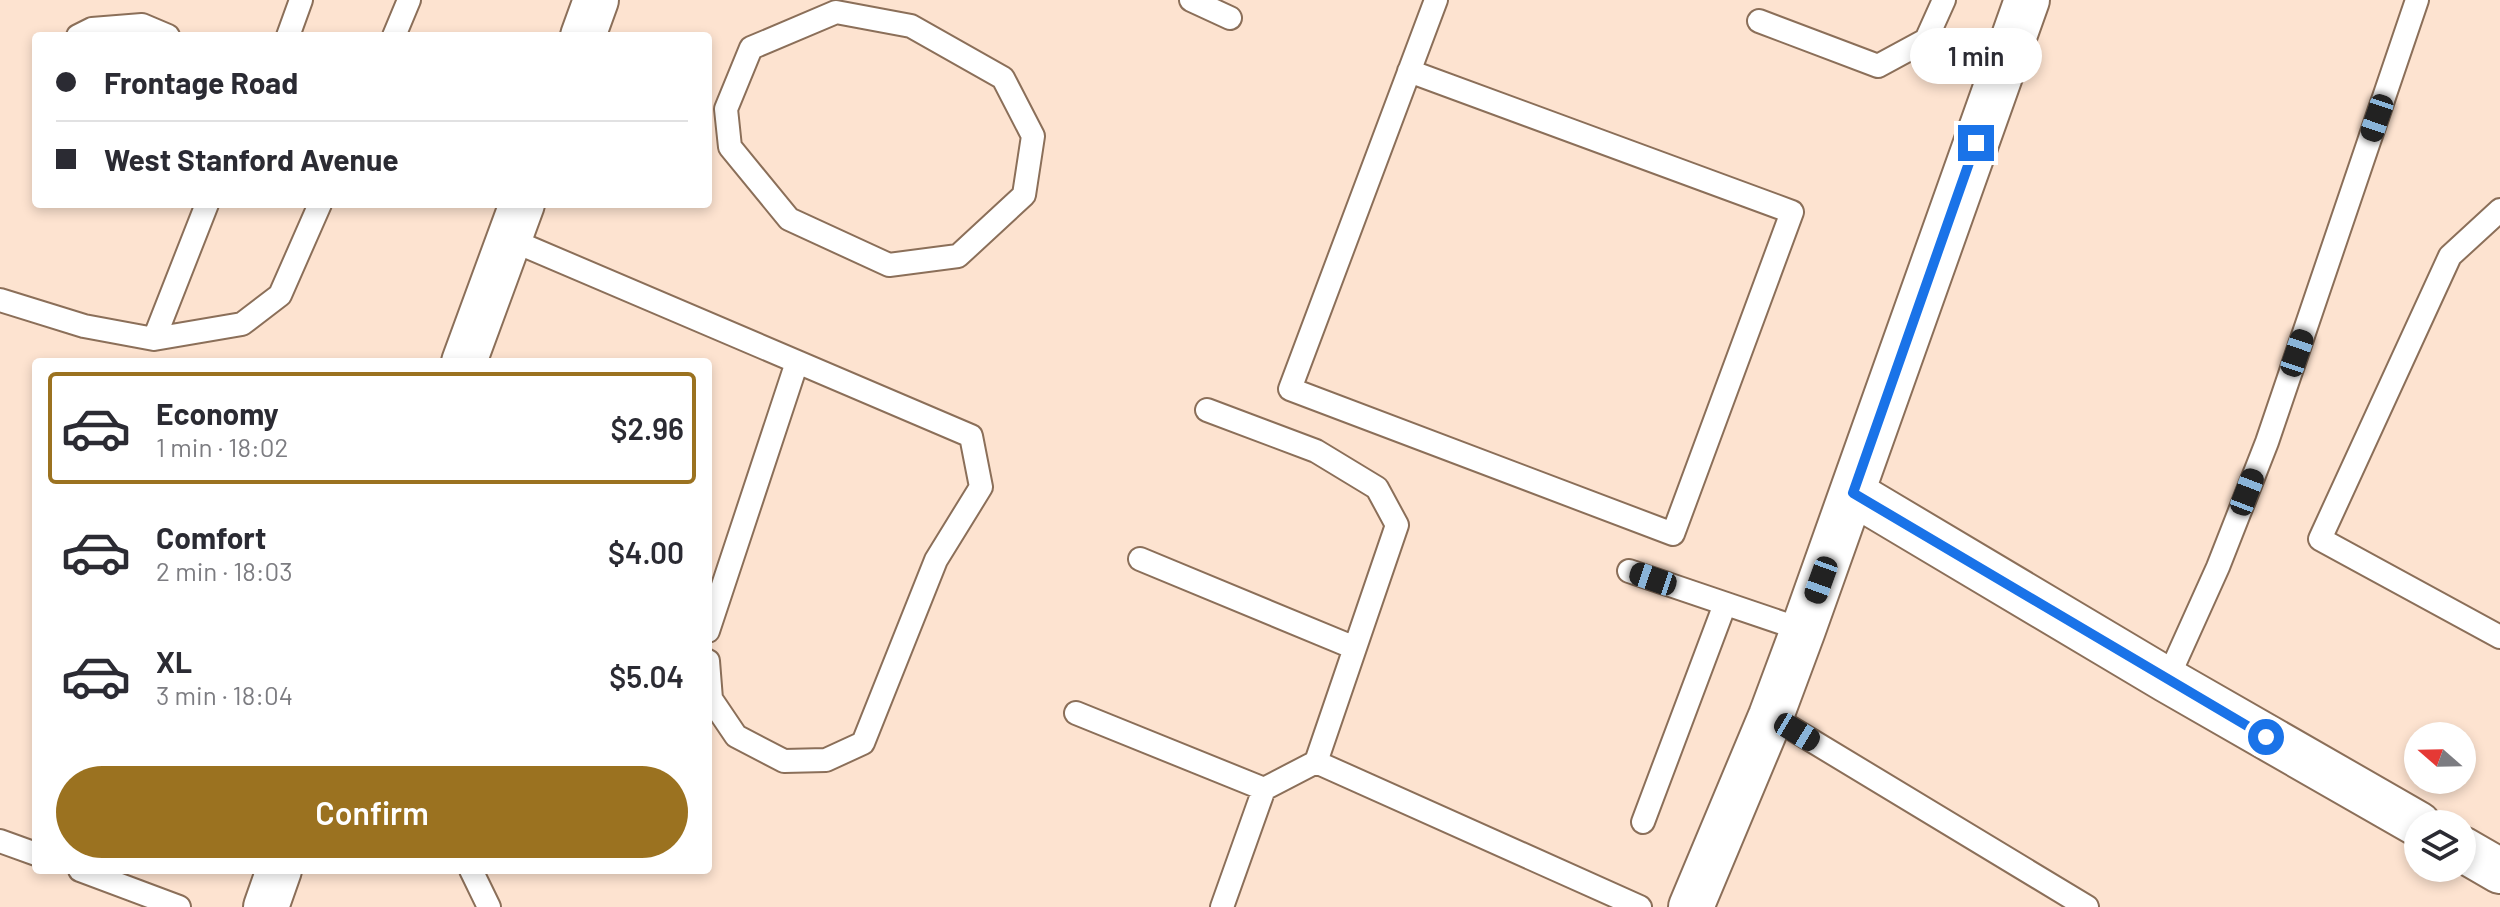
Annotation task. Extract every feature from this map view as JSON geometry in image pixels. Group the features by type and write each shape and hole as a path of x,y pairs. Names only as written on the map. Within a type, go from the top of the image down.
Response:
{"street":[{"path":"584,32 596,0"},
{"path":"1691,907 1771,716 1803,630 2027,0"},
{"path":"465,358 515,222"},
{"path":"1853,493 2167,680 2404,816"},
{"path":"2476,857 2500,871"},
{"path":"266,907 278,874"}],"lane":[{"path":"289,32 301,0"},
{"path":"396,32 409,0"},
{"path":"1191,0 1230,18"},
{"path":"1409,71 1792,212 1673,534 1290,389 1409,71 1436,0"},
{"path":"1759,21 1878,66 1926,40 1944,0"},
{"path":"2167,680 2218,567 2267,442 2417,0"},
{"path":"836,12 911,26 1003,78 1033,136 1024,195 958,256 889,265 789,219 730,147 717,125 751,48 836,12"},
{"path":"86,32 142,25 159,32"},
{"path":"154,339 200,208"},
{"path":"0,300 84,326 154,339 242,324 280,295 318,208"},
{"path":"2500,210 2450,256 2320,539 2500,637"},
{"path":"515,222 797,362 971,436 981,487 936,560 863,743 826,760 784,761 736,736 712,700"},
{"path":"712,619 797,362"},
{"path":"1207,410 1316,451 1377,488 1397,525 1316,762 1264,789 1222,907"},
{"path":"1140,559 1355,648"},
{"path":"1629,571 1803,630"},
{"path":"1643,822 1725,604"},
{"path":"1076,713 1264,789"},
{"path":"1771,716 2087,907"},
{"path":"1316,762 1640,907"},
{"path":"0,841 32,853"},
{"path":"91,874 179,907"},
{"path":"473,874 489,907"}],"route":[{"path":"1976,143 1853,493 2266,737"}]}
